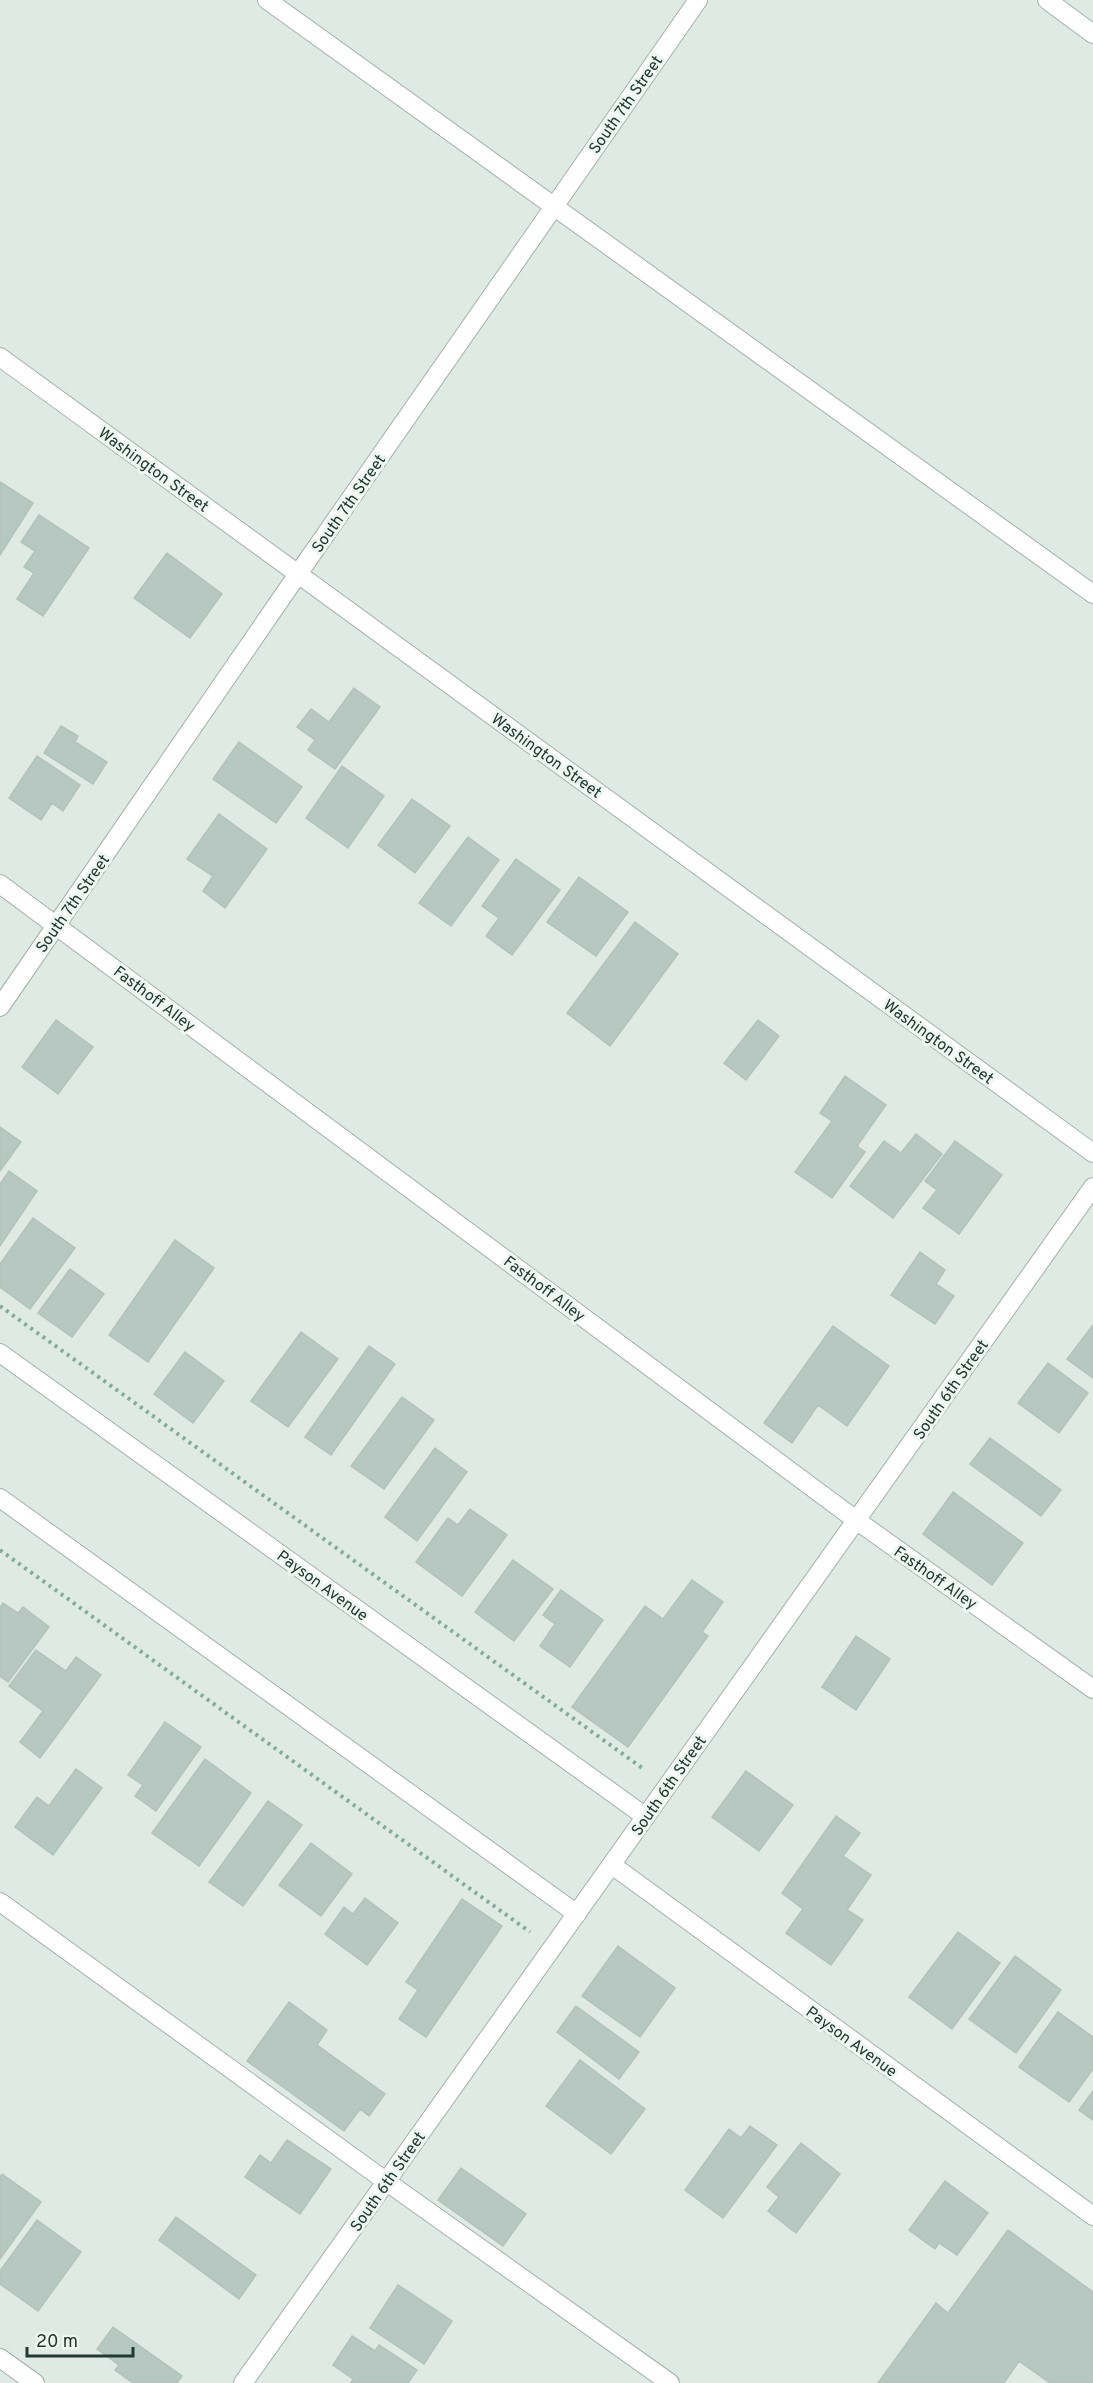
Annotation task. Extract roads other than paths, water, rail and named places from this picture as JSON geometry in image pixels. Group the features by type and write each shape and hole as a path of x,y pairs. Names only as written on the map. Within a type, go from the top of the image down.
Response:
{"street":[{"path":"267,0 1093,594"},
{"name":"South 7th Street","path":"0,1007 698,0"},
{"path":"1047,0 1093,34"},
{"name":"Washington Street","path":"0,357 1093,1153"},
{"name":"Fasthoff Alley","path":"0,884 856,1521 1093,1689"},
{"name":"South 6th Street","path":"243,2383 1093,1187"},
{"name":"Payson Avenue","path":"0,1353 646,1817"},
{"path":"0,1498 577,1914"},
{"name":"Payson Avenue","path":"612,1865 1093,2216"},
{"path":"0,1902 670,2383"},
{"path":"0,2358 35,2383"}]}
